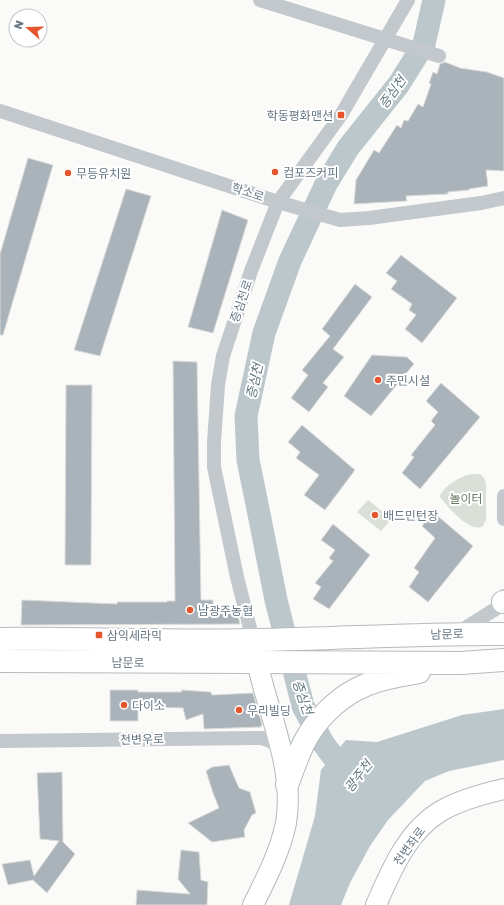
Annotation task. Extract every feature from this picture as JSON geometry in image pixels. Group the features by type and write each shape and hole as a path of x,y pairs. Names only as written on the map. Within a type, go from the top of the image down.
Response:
{"main road":[{"name":"남문로","path":"0,639 253,640 319,639 457,633 504,634"},
{"path":"252,905 268,874 278,850 286,824 288,802 288,785 281,748 256,662 253,640"},
{"path":"288,785 303,744 315,724 340,700 366,684 410,673 461,663 504,660"},
{"name":"남문로","path":"0,661 461,663"},
{"name":"천변좌로","path":"376,905 399,857 418,831 427,822 440,812 455,804 504,788"}],"street":[{"path":"260,0 440,56"},
{"name":"증심천로","path":"253,640 237,577 214,467 218,386 223,356 251,272 278,202 341,115 408,0"},
{"name":"학소로","path":"0,111 278,202 340,220 481,203 504,198"},
{"path":"504,496 504,519"},
{"path":"457,633 497,608 504,602 504,596"},
{"name":"천변우로","path":"0,741 262,738 281,748"}],"green space":[{"name":"놀이터","path":"472,474 480,474 484,478 486,484 486,520 482,527 476,527 470,526 459,518 440,497 443,490 459,478"},
{"name":"배드민턴장","path":"368,500 392,519 381,531 357,512"}],"water":[{"name":"광주천","path":"504,709 504,760 449,771 425,781 388,820 370,846 350,883 341,905 289,905 315,816 321,770 346,740 377,742 462,715"}],"building":[{"path":"445,62 460,68 487,72 504,78 504,171 486,170 488,186 448,192 448,194 406,196 407,201 354,204 356,180 374,150 379,153 397,125 401,128 404,120 408,121 418,104 423,107 431,84 429,83 433,72 437,74 440,64"},
{"path":"28,158 53,165 3,335 0,335 0,254"},
{"path":"126,189 151,196 100,356 74,350"},
{"path":"222,210 248,220 213,333 188,327"},
{"path":"401,255 457,298 422,343 405,329 416,315 409,310 412,304 391,289 397,281 386,273"},
{"path":"355,284 372,297 333,349 344,357 323,383 328,387 309,412 291,398 308,375 302,370 330,336 322,329"},
{"name":"주민시설","path":"372,355 407,357 414,364 371,416 344,396"},
{"path":"173,361 197,362 201,600 213,600 213,609 236,608 240,624 21,625 22,600 117,604 117,602 175,601"},
{"path":"441,383 480,417 420,489 402,473 414,457 411,455 435,425 431,421 438,412 426,401"},
{"path":"66,385 92,385 91,565 65,565"},
{"path":"302,425 355,470 325,510 304,495 319,475 296,458 300,452 288,442"},
{"path":"433,512 473,546 428,602 409,587 419,572 414,568 435,538 422,526"},
{"path":"333,524 370,555 329,609 313,599 321,587 315,583 333,561 329,558 335,550 321,540"},
{"path":"110,690 138,690 138,692 182,692 181,690 211,692 212,695 253,693 262,724 261,727 204,729 203,714 186,720 183,708 138,707 138,721 110,721"},
{"path":"229,765 239,788 250,792 256,813 252,815 244,830 245,837 212,842 188,823 219,808 206,771 212,767"},
{"path":"62,772 63,842 75,854 47,893 33,880 8,885 2,864 30,860 34,876 59,841 40,839 37,773"},
{"path":"181,850 199,852 201,880 208,882 207,905 136,905 137,890 190,894 178,879"}],"waterway":[{"name":"증심천","path":"345,783 343,770 323,743 303,706 276,600 248,460 246,416 264,333 290,261 326,184 348,148 399,84 424,44 434,0"}],"place":[{"name":"학동평화맨션","path":"341,115"},
{"name":"컴포즈커피","path":"275,172"},
{"name":"무등유치원","path":"68,173"},
{"name":"주민시설","path":"378,380"},
{"name":"배드민턴장","path":"375,515"},
{"name":"남광주농협","path":"190,610"},
{"name":"삼익세라믹","path":"99,635"},
{"name":"다이소","path":"124,705"},
{"name":"우리빌딩","path":"239,710"}]}
